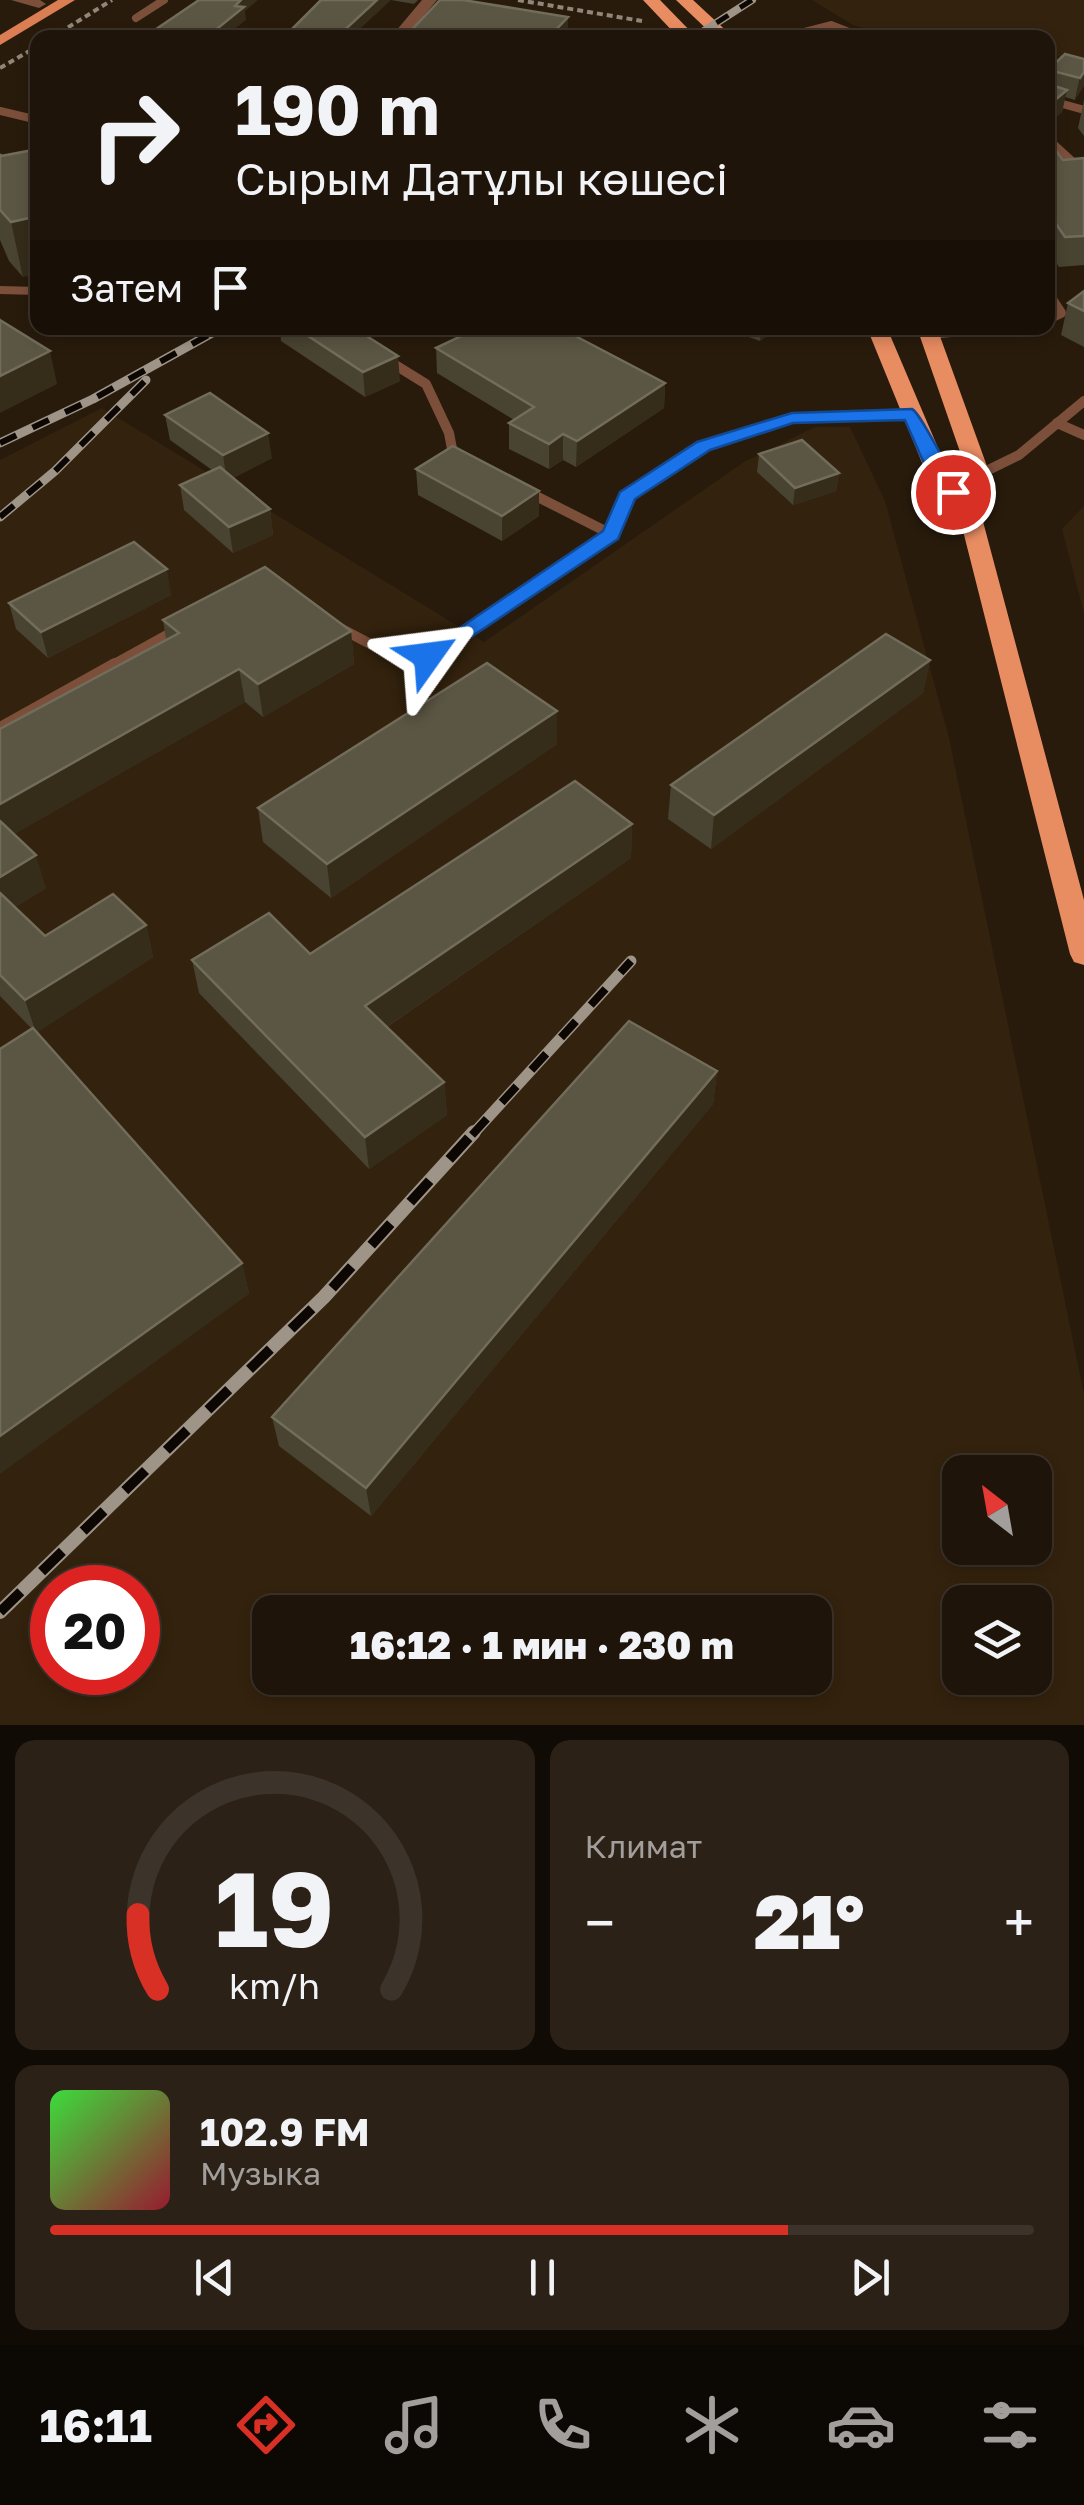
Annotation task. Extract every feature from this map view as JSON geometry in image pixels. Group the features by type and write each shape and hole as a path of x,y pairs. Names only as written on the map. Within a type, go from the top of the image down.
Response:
{"highway":[{"path":"651,0 681,30"},
{"path":"684,0 717,30"},
{"path":"879,335 936,470 970,514"},
{"path":"931,335 976,469 970,514 1084,954"},
{"path":"900,384 949,382"}],"main road":[{"path":"0,40 68,0"},
{"path":"0,27 42,2"}],"street":[{"path":"18,0 42,2"},
{"path":"404,30 430,0"}],"lane":[{"path":"136,18 164,0"},
{"path":"812,30 829,23 851,30"},
{"path":"1055,105 1084,114"},
{"path":"0,111 30,118"},
{"path":"1055,146 1084,172"},
{"path":"0,290 30,291"},
{"path":"379,354 426,384 450,434 454,454 471,463"},
{"path":"975,477 1018,456 1084,400"},
{"path":"322,616 370,648 392,655 428,656 611,534 627,496 703,446 792,418 912,414"},
{"path":"1057,423 1084,435"},
{"path":"506,481 611,534"},
{"path":"0,728 192,621"}],"path":[{"path":"63,30 112,0"},
{"path":"518,0 647,22"},
{"path":"0,68 30,51"}],"shaded area":[{"path":"812,0 1084,0 1084,64 1055,56 1055,30 871,30 853,25"},
{"path":"102,408 484,642 744,462 815,427 850,427 885,501 949,738 1084,1394 1084,1725 0,1725 0,460"},
{"path":"1084,506 1084,613 1062,529"}],"building":[{"path":"199,0 241,0 235,6 244,7 215,30 155,30"},
{"path":"321,0 377,0 345,30 291,30"},
{"path":"440,0 463,0 568,17 556,30 412,30"},
{"path":"1065,54 1084,59 1084,72 1080,78 1055,72 1055,63"},
{"path":"1055,86 1067,90 1055,100"},
{"path":"1055,149 1063,160 1084,158 1084,236 1065,237 1055,222"},
{"path":"30,151 30,218 11,222 0,210 1,156"},
{"path":"1084,291 1084,311 1068,303"},
{"path":"0,320 50,351 0,376"},
{"path":"307,335 365,335 398,356 363,372"},
{"path":"463,335 573,335 665,383 577,441 563,434 549,444 509,423 534,407 436,348"},
{"path":"210,393 268,433 223,455 165,415"},
{"path":"802,440 839,473 795,488 759,454"},
{"path":"453,446 539,491 502,516 416,469"},
{"path":"220,467 270,509 229,527 180,485"},
{"path":"134,542 167,569 41,632 9,603"},
{"path":"265,567 351,631 258,684 239,669 0,804 0,729 179,633 163,620"},
{"path":"886,634 930,660 714,815 671,785"},
{"path":"487,663 557,711 327,864 258,808"},
{"path":"575,781 632,824 365,1006 444,1082 365,1137 192,960 269,913 310,954"},
{"path":"0,821 36,855 0,877"},
{"path":"0,893 45,936 113,894 146,925 25,1000 0,975"},
{"path":"629,1021 717,1071 366,1488 272,1417"},
{"path":"33,1028 242,1263 0,1436 0,1049"}],"railway":[{"path":"705,30 752,0"},
{"path":"0,443 93,399 208,335"},
{"path":"0,517 55,471 146,380"},
{"path":"472,1135 631,961"},
{"path":"0,1612 324,1297 474,1132"}],"route":[{"path":"428,656 611,534 627,496 703,446 733,436 792,418 912,414 936,470 953,492"}]}
